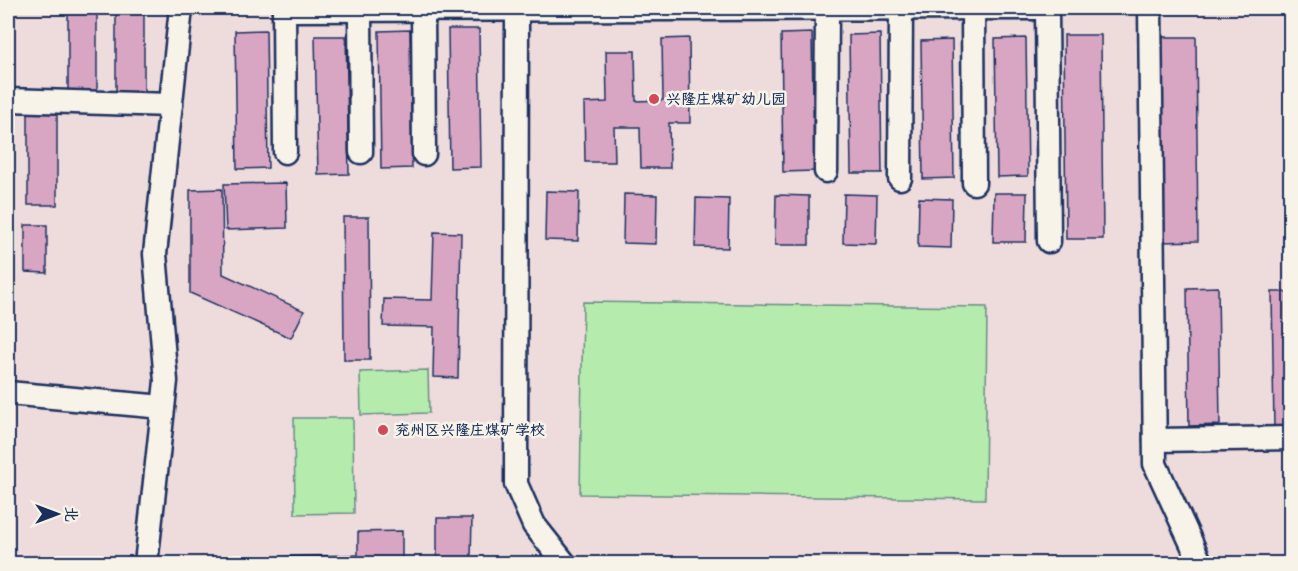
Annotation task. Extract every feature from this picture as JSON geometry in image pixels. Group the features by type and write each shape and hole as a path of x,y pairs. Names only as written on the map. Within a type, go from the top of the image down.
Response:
{"street":[{"path":"146,564 165,381 155,254 181,8"},
{"path":"826,171 827,8"},
{"path":"900,178 901,8"},
{"path":"973,8 974,183"},
{"path":"285,152 284,9 1047,8 1049,241"},
{"path":"1150,8 1155,464 1201,564"},
{"path":"360,9 361,152"},
{"path":"423,9 424,154"},
{"path":"517,9 516,484 534,525 565,564"},
{"path":"8,100 171,105"},
{"path":"8,393 163,407"},
{"path":"1155,440 1290,438"}],"green space":[{"path":"583,302 987,307 985,499 580,494"},
{"path":"428,370 429,413 361,415 360,372"},
{"path":"294,418 353,418 354,513 295,514"}],"building":[{"path":"68,8 97,8 97,98 68,98"},
{"path":"116,8 144,8 144,102 116,102"},
{"path":"448,29 479,29 481,167 450,168"},
{"path":"266,30 268,168 237,169 235,31"},
{"path":"410,30 412,168 381,169 379,31"},
{"path":"812,33 814,171 783,172 781,34"},
{"path":"880,34 882,173 851,173 849,35"},
{"path":"1064,35 1101,35 1103,239 1066,239"},
{"path":"315,36 346,36 349,174 318,175"},
{"path":"1160,37 1196,37 1198,241 1162,242"},
{"path":"689,38 690,123 669,123 670,168 641,168 640,127 614,127 615,162 585,162 584,103 607,102 606,51 635,51 636,101 663,100 662,39"},
{"path":"1026,38 1028,176 997,177 995,39"},
{"path":"952,40 954,178 923,179 921,41"},
{"path":"28,110 57,110 57,205 28,205"},
{"path":"286,183 287,228 226,230 224,184"},
{"path":"222,189 223,274 304,311 291,338 190,293 190,190"},
{"path":"546,191 579,192 578,241 545,240"},
{"path":"994,193 1027,193 1026,242 993,242"},
{"path":"624,194 657,195 656,244 623,243"},
{"path":"844,194 877,195 876,244 843,243"},
{"path":"776,195 809,196 809,245 775,245"},
{"path":"696,198 729,199 728,248 695,247"},
{"path":"919,198 952,199 951,248 918,247"},
{"path":"343,217 369,217 370,360 344,360"},
{"path":"25,225 47,225 47,273 25,272"},
{"path":"434,232 461,233 458,378 433,377 434,327 383,326 384,299 432,300"},
{"path":"1218,287 1220,425 1189,426 1187,288"},
{"path":"1272,292 1290,292 1290,430 1274,430"},
{"path":"437,518 472,518 471,558 462,558 462,564 437,564"},
{"path":"402,531 402,564 274,564 273,557 358,555 358,532"}],"place":[{"name":"兴隆庄煤矿幼儿园","path":"654,99"},
{"name":"兖州区兴隆庄煤矿学校","path":"383,430"}]}
